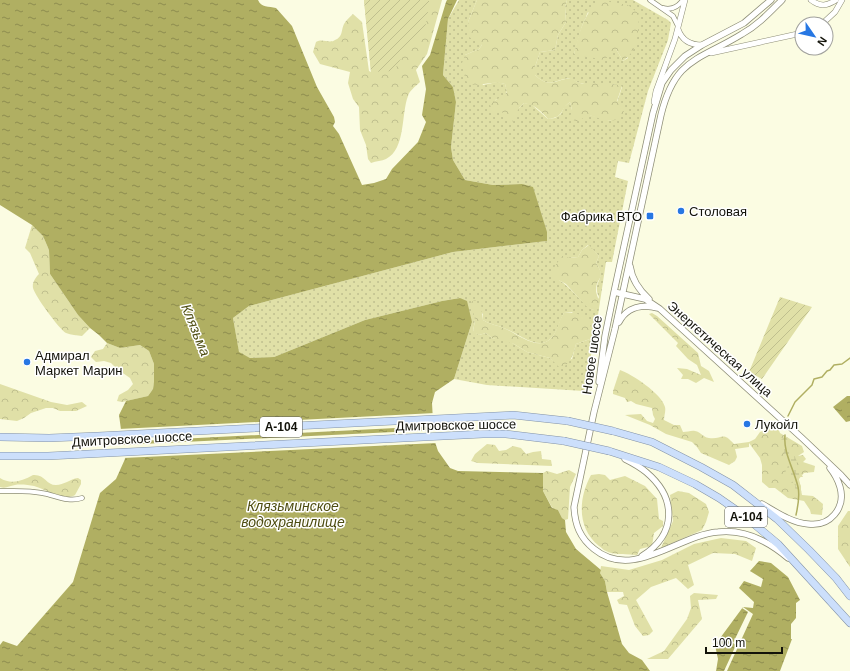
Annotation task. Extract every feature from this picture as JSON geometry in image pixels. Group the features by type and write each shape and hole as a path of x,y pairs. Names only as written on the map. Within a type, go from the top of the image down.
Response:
{"highway":[{"name":"Дмитровское шоссе","path":"0,437 49,438 98,436 513,416 568,421 613,431 652,442 733,485 755,500 777,519 836,578 850,596"},
{"name":"Дмитровское шоссе","path":"0,456 48,456 464,434 506,434 564,441 611,452 659,467 695,484 719,498 742,514 778,544 850,623"}],"main road":[{"path":"653,113 662,84 668,74 684,56 744,23 771,0"},
{"name":"Новое шоссе","path":"596,402 615,329 666,98 673,82 690,62 749,30 782,0"},
{"name":"Новое шоссе","path":"596,402 605,336 653,113"},
{"path":"630,263 631,272 637,286 660,309"},
{"name":"Энергетическая улица","path":"614,292 645,299 660,309 821,456"},
{"path":"615,329 623,315 631,310 644,306 660,309"},
{"path":"596,402 574,507 578,529 583,539 598,552 611,558 626,561 636,560 683,542 717,532 733,532 749,535 767,543 797,566"},
{"path":"611,452 636,464 647,472 664,492 668,501 670,510 669,523 664,536 655,546 636,560"},
{"path":"755,500 802,523 816,524 828,520 834,516 840,506 841,494 838,481 821,456"},
{"path":"821,456 850,485"}],"street":[{"path":"650,0 675,18 680,35 685,40 691,44 702,45"},
{"path":"660,7 672,8 684,0"},
{"name":"Новое шоссе","path":"653,113 656,90 670,57 684,0"},
{"path":"811,0 823,5 836,0"},
{"path":"831,16 835,12 842,0"},
{"path":"675,18 681,16"},
{"path":"702,55 794,35"},
{"path":"0,490 41,493 58,498 75,500 82,498"}],"green space":[{"path":"364,0 442,0 427,54 416,70 420,82 411,90 408,96 402,130 397,147 386,159 371,163 368,159 366,145 360,130 359,107 353,99 348,83 350,72 320,64 313,52 316,42 333,41 338,39 343,26 353,14 362,22 369,71 371,72"},
{"path":"364,0 429,0 425,29 409,44 394,71 371,72"},
{"path":"459,0 477,0 468,22 482,45 479,49 465,55 483,85 497,82 505,84 507,91 503,98 495,100 501,111 519,108 524,103 531,104 548,119 555,118 561,114 564,107 570,102 572,110 611,121 622,87 608,84 583,84 570,78 548,83 544,82 535,75 535,67 540,52 555,50 558,35 566,22 565,7 567,0 633,0 671,23 668,40 648,91 629,163 618,161 615,177 628,181 612,262 606,262 595,335 584,391 487,385 454,379 472,322 460,298 365,320 274,357 250,358 239,353 233,318 249,306 453,252 547,241 522,184 493,185 465,180 453,160 451,147 456,102 453,87 443,75 448,19","holes":["588,12 628,58 623,61 616,49 574,54 582,26","588,245 599,256 596,263 600,273 597,287 599,297 593,310 559,280 570,258 578,257 582,250","572,312 590,339 576,344 572,359 556,363 550,358 527,352 508,341 492,338 486,333 479,335 473,331 475,320 483,313 483,320 486,322 511,331 527,340 544,343 552,337 564,313"]},
{"path":"477,0 567,0 565,7 566,22 558,35 555,50 540,52 535,67 535,75 548,83 571,78 582,84 605,83 622,86 617,101 623,106 624,114 620,118 612,121 603,120 589,115 576,122 570,117 572,110 570,102 560,115 548,119 538,109 524,103 519,108 512,122 501,111 493,112 490,105 507,92 505,84 468,84 464,77 466,70 462,63 465,55 479,49 482,45 469,37 468,22"},
{"path":"598,0 628,5 639,14 638,34 635,46 628,57 623,61 616,49 604,60 574,54 585,19"},
{"path":"32,225 43,236 49,250 50,274 78,315 90,328 82,336 66,333 48,312 33,288 35,279 39,274 30,253 25,248"},
{"path":"589,245 599,256 596,263 601,272 596,286 599,305 593,310 586,306 566,284 551,276 553,269 562,256 570,258 578,257 582,250"},
{"path":"780,297 812,307 762,379 749,372"},
{"path":"475,300 481,305 483,320 511,331 527,340 544,343 549,340 554,334 564,313 581,315 586,318 591,327 590,339 576,344 571,358 561,369 550,358 527,352 514,344 492,338 486,333 479,335 473,332 475,320 471,302"},
{"path":"652,313 698,353 701,366 709,371 714,382 704,378 696,383 688,379 681,379 683,375 677,368 687,369 701,375 697,365 688,359 676,346 678,343 649,314"},
{"path":"107,343 120,348 140,345 149,351 154,364 154,383 153,389 148,396 122,402 117,401 119,395 128,390 133,384 130,378 111,363 104,361 96,362 91,357 95,351 103,349"},
{"path":"620,370 639,380 653,391 663,402 665,407 664,420 674,425 680,425 683,432 695,431 709,438 724,436 734,444 749,442 755,439 760,432 777,426 780,433 802,446 804,452 798,456 803,455 806,459 803,462 815,466 814,472 804,473 799,479 802,495 813,496 823,504 822,515 811,514 804,501 788,498 775,488 769,488 762,482 762,465 760,458 749,443 749,447 735,449 737,457 735,461 729,465 701,453 692,442 666,434 650,425 625,415 641,414 647,421 653,423 655,419 652,408 636,404 631,401 627,402 625,398 613,394"},
{"path":"0,384 51,402 67,405 82,402 87,406 76,411 60,411 53,408 46,408 31,413 17,421 0,419"},
{"path":"783,438 787,438 788,444 792,449 797,462 796,465 803,477 799,477 798,479 801,486 801,497 796,497 795,485 785,473 788,464 779,442"},
{"path":"487,444 495,445 499,451 506,450 513,446 521,448 526,454 541,451 542,459 551,460 552,466 478,463 471,461 475,454"},
{"path":"569,470 576,474 570,487 568,519 565,520 562,518 558,510 553,509 543,491 543,473 547,471 557,474"},
{"path":"33,475 40,476 53,485 62,484 78,478 81,480 81,484 75,495 70,497 60,496 32,486 13,485 6,488 0,487 0,478 12,482 25,479"},
{"path":"591,475 605,475 610,480 625,476 645,486 657,499 659,519 663,521 663,526 654,533 652,546 640,549 637,555 616,554 605,551 592,539 587,531 583,522 582,503"},
{"path":"678,491 689,493 706,504 709,512 702,530 661,548 673,521 670,495"},
{"path":"848,511 850,511 850,567 838,549 838,526"},
{"path":"721,538 746,541 756,548 752,561 735,554 713,553 688,565 694,585 688,589 676,578 651,587 636,600 653,631 649,635 643,636 635,626 627,605 619,604 617,600 624,596 623,592 607,592 605,581 600,573 601,566 629,570 662,560 694,544"},
{"path":"694,593 718,595 716,599 698,600 702,619 668,659 647,659 664,651 687,619 691,608 690,596"}],"water":[{"name":"Клязьминское водохранилище","path":"0,0 258,0 263,6 276,8 292,26 317,87 334,117 335,122 333,126 339,134 362,185 386,179 392,169 418,142 426,122 422,115 426,89 422,66 430,55 447,0 457,0 448,19 443,75 453,87 456,102 451,147 453,160 465,180 493,185 522,184 533,187 547,232 547,241 453,252 249,306 233,318 239,352 250,358 274,357 365,320 442,301 460,298 467,301 472,322 454,379 435,392 432,403 434,439 438,451 450,468 458,471 543,473 543,491 552,508 558,510 562,518 565,520 566,532 576,549 601,570 600,573 605,581 622,644 629,653 642,660 650,671 0,671 0,645 3,641 17,646 73,582 100,493 116,479 125,459 119,415 126,401 148,396 153,389 154,364 149,351 140,345 120,348 107,343 90,328 78,315 50,274 49,250 43,236 32,225 0,205"},
{"path":"847,396 850,396 850,421 846,422 833,407"},
{"path":"759,561 771,563 788,577 800,600 796,603 796,618 791,624 792,639 780,671 716,671 718,659 715,645 743,607 753,608 754,602 739,588 744,581 761,587 763,579 750,571"}],"pier":[{"path":"435,413 435,426 120,442 119,429"},
{"path":"435,430 437,443 123,458 121,445"},
{"path":"743,607 753,614 727,671 724,671 736,645 733,643 748,612 742,608"}],"waterway":[{"path":"788,416 795,402 812,385 814,379 822,377 834,365 842,364 850,358"},
{"path":"785,435 787,455 799,490 796,515"}],"place":[{"name":"Столовая","path":"681,211"},
{"name":"Фабрика ВТО","path":"650,216"},
{"name":"Адмирал Маркет Марин","path":"27,362"},
{"name":"Лукойл","path":"747,424"}],"water label":[{"name":"Клязьма","path":"196,330"}]}
